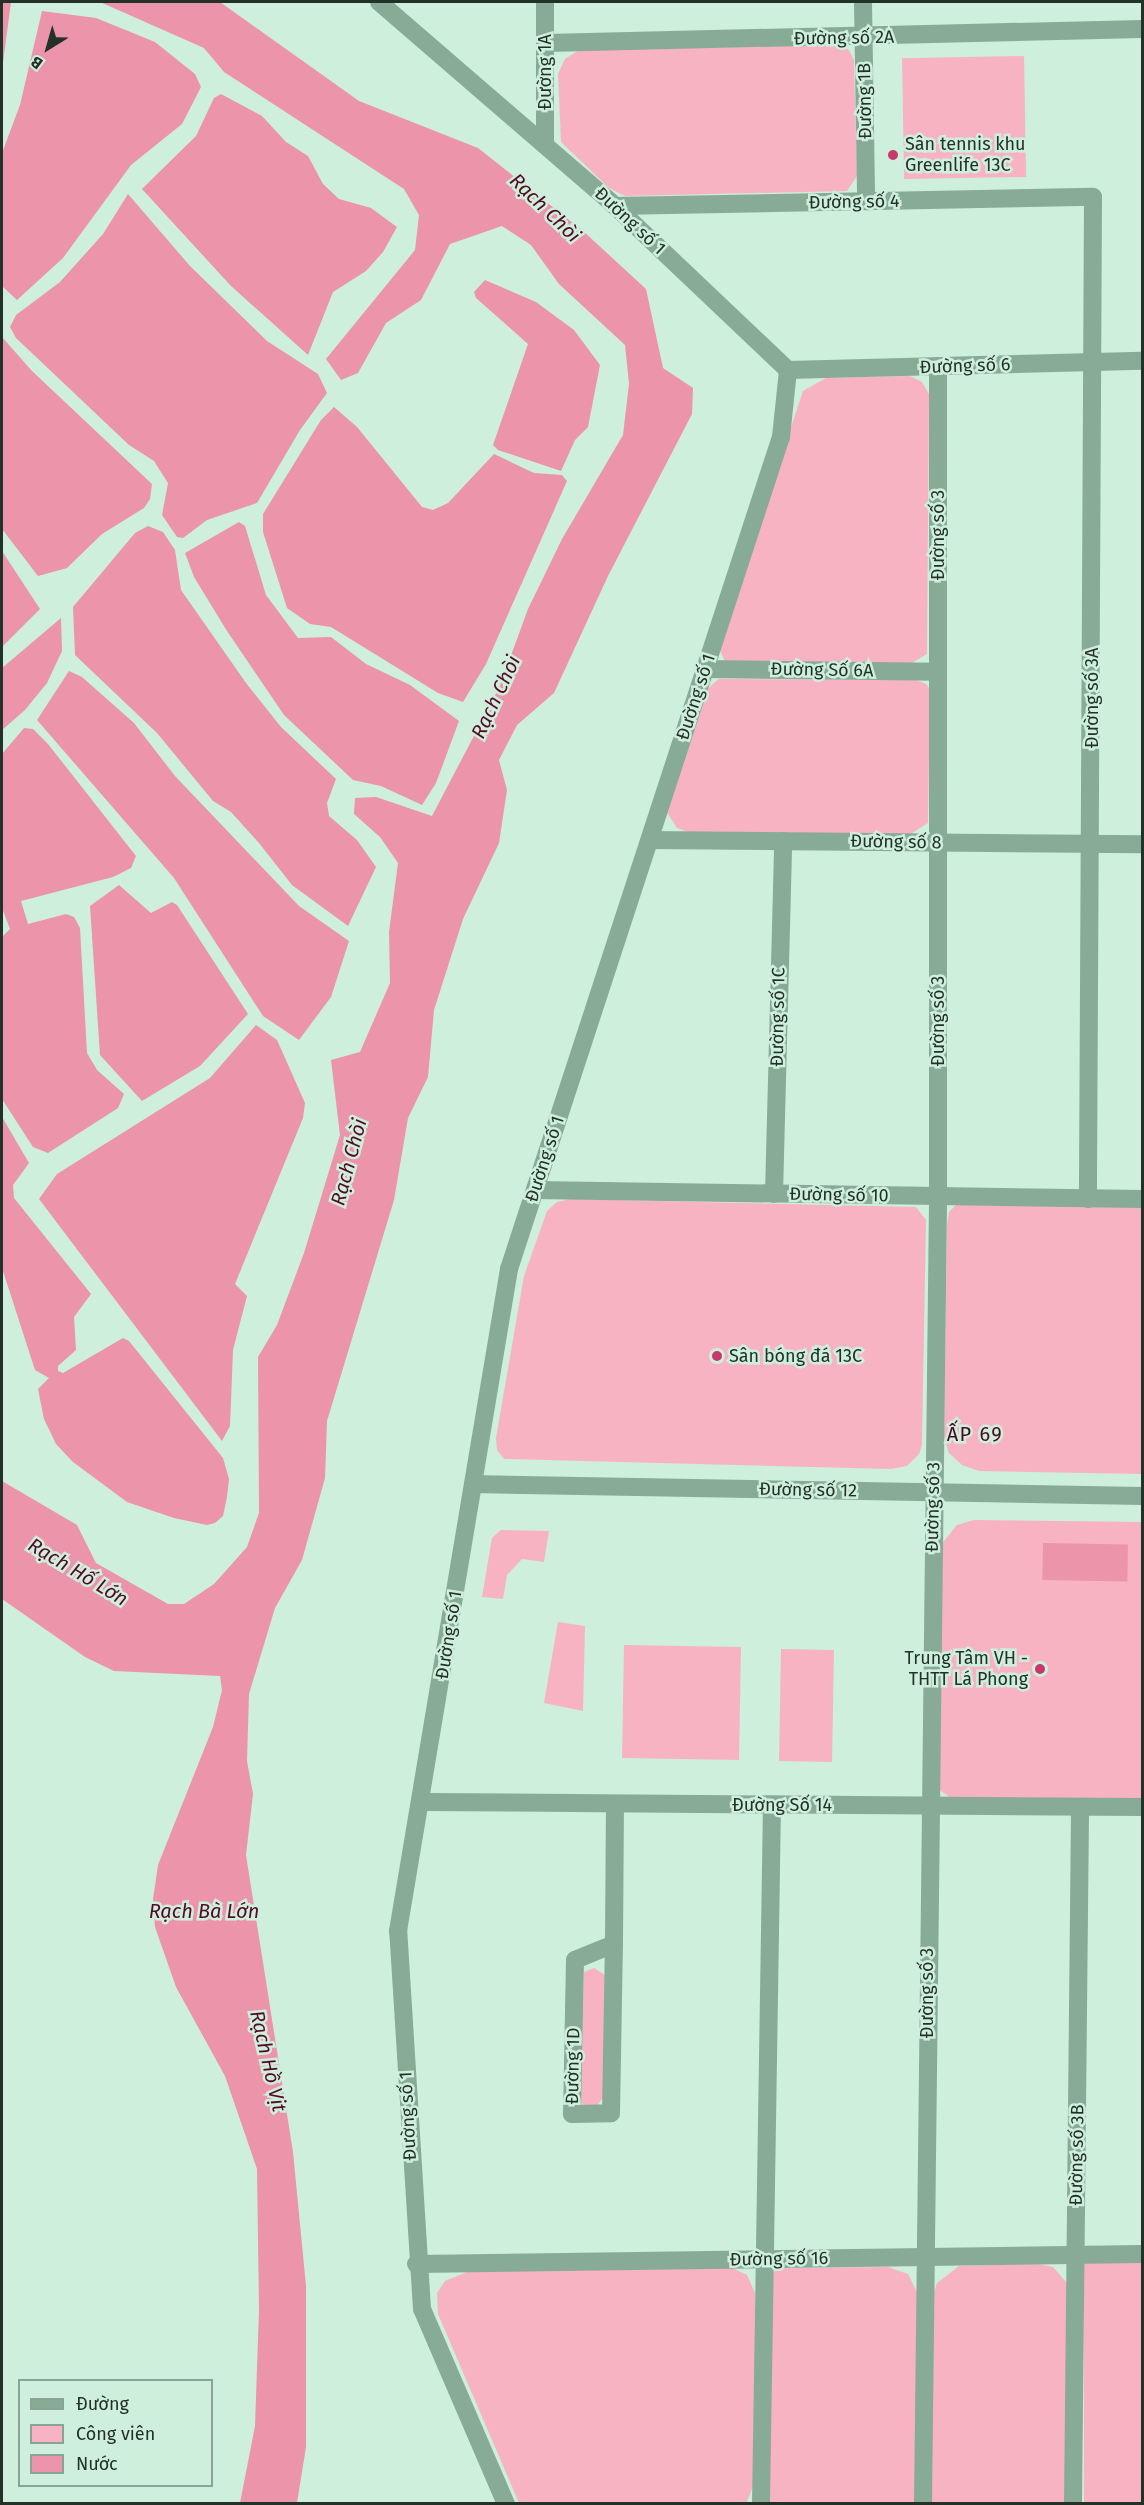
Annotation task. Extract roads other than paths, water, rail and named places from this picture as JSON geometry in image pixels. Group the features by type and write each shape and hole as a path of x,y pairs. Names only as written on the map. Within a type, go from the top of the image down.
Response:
{"street":[{"name":"Đường số 1","path":"379,2 545,143 788,370 781,437 509,1269 422,1802 398,1931 416,2264 422,2309 506,2504"},
{"name":"Đường 1A","path":"545,2 545,143"},
{"name":"Đường 1B","path":"863,2 866,201"},
{"name":"Đường số 2A","path":"546,43 864,38 1143,29"},
{"name":"Đường số 4","path":"615,206 1093,197"},
{"name":"Đường số 3A","path":"1088,1199 1092,844 1093,197"},
{"name":"Đường số 6","path":"788,370 1143,361"},
{"name":"Đường số 3","path":"922,2504 938,1196 938,366"},
{"name":"Đường Số 6A","path":"705,669 938,672"},
{"name":"Đường số 8","path":"650,840 1143,844"},
{"name":"Đường số 1C","path":"774,1194 783,841"},
{"name":"Đường số 10","path":"536,1190 1143,1199"},
{"name":"Đường số 12","path":"473,1484 1143,1496"},
{"name":"Đường Số 14","path":"422,1802 1143,1807"},
{"name":"Đường 1D","path":"614,1944 575,1960 573,2114 611,2113 614,1944 615,1804"},
{"path":"761,2504 762,2260 772,1805"},
{"name":"Đường số 3B","path":"1073,2504 1080,1807"},
{"name":"Đường số 16","path":"416,2264 1143,2254"}],"water":[{"path":"2,2 11,2 2,70"},
{"name":"Rạch Bà Lớn","path":"100,2 220,2 359,101 478,148 583,231 646,289 663,368 693,388 692,414 608,576 554,693 517,725 499,760 507,790 499,843 463,919 434,1010 428,1077 408,1118 394,1200 327,1421 325,1478 302,1560 275,1608 249,1694 247,1761 253,1794 246,1855 293,2152 306,2286 306,2447 297,2503 240,2503 255,2426 259,2310 257,2169 225,2076 176,1987 155,1927 153,1899 158,1865 213,1727 222,1690 220,1676 114,1671 85,1657 2,1599 2,1481 77,1525 96,1563 168,1604 184,1604 214,1584 247,1547 259,1513 258,1357 277,1325 304,1253 340,1135 331,1060 360,1052 390,983 389,932 398,863 380,837 354,814 355,798 376,797 432,816 499,688 528,609 562,539 623,435 629,384 625,345 559,284 531,245 502,226 450,244 421,300 386,323 358,373 341,380 326,359 415,250 419,215 404,189 224,72 204,48"},
{"path":"42,11 96,18 155,42 195,74 201,87 182,124 131,165 63,258 17,300 2,286 2,153 20,105"},
{"path":"221,94 262,116 286,142 308,156 323,184 339,199 371,208 397,227 383,252 366,271 333,292 308,355 231,286 142,189 196,136 214,98"},
{"path":"128,194 190,266 267,341 318,374 327,393 300,430 257,503 207,520 183,538 177,537 162,515 168,483 154,461 129,445 16,338 10,327 16,315 60,282 103,234"},
{"path":"485,280 536,302 574,330 600,365 588,427 575,440 561,471 498,450 493,445 528,344 476,298 474,292"},
{"path":"2,337 32,371 152,484 150,499 144,508 102,534 67,568 38,576 2,529"},
{"path":"334,407 357,427 422,507 433,510 448,503 494,454 534,473 562,475 567,481 486,664 463,702 438,693 331,627 310,624 287,608 263,532 263,514 321,420"},
{"path":"239,522 245,526 266,595 298,638 331,637 366,664 410,685 459,721 436,783 422,805 381,786 353,780 284,715 227,631 194,577 185,553"},
{"path":"148,526 163,532 175,550 181,590 246,683 281,727 336,779 327,803 329,816 357,840 376,867 348,926 292,885 231,812 213,801 157,733 75,655 73,607 135,533"},
{"path":"2,551 40,609 2,647"},
{"path":"61,618 62,651 47,683 25,710 2,730 2,668"},
{"path":"69,671 82,677 134,723 175,776 299,906 349,941 331,997 299,1040 263,1016 174,878 37,720"},
{"path":"24,728 33,729 48,744 136,856 131,868 113,877 21,901 28,924 66,914 74,917 80,928 87,1053 97,1070 124,1094 118,1108 48,1153 33,1147 2,1099 2,937 10,929 2,908 2,754"},
{"path":"119,885 151,913 172,902 177,905 248,1014 200,1066 142,1101 100,1055 90,906"},
{"path":"256,1025 277,1040 305,1103 303,1118 235,1284 247,1296 233,1350 230,1426 222,1441 39,1199 57,1174 210,1078"},
{"path":"2,1117 29,1163 13,1185 14,1198 91,1294 74,1317 76,1350 58,1366 58,1371 63,1373 123,1338 129,1341 223,1458 229,1479 227,1497 223,1516 215,1523 207,1525 174,1518 127,1502 73,1462 56,1444 44,1419 38,1389 49,1378 35,1370 2,1268"},
{"path":"1043,1543 1128,1544 1127,1581 1042,1580"}],"place":[{"name":"Sân tennis khu Greenlife 13C","path":"893,155"},
{"name":"Sân bóng đá 13C","path":"717,1356"},
{"name":"Trung Tâm VH - THTT Lá Phong","path":"1040,1669"}],"district":[{"name":"ẤP 69","path":"975,1434"}],"water label":[{"name":"Rạch Chòi","path":"545,208"},
{"name":"Rạch Chòi","path":"496,697"},
{"name":"Rạch Chòi","path":"349,1162"},
{"name":"Rạch Hố Lớn","path":"78,1572"},
{"name":"Rạch Hồ Vịt","path":"268,2061"}]}
